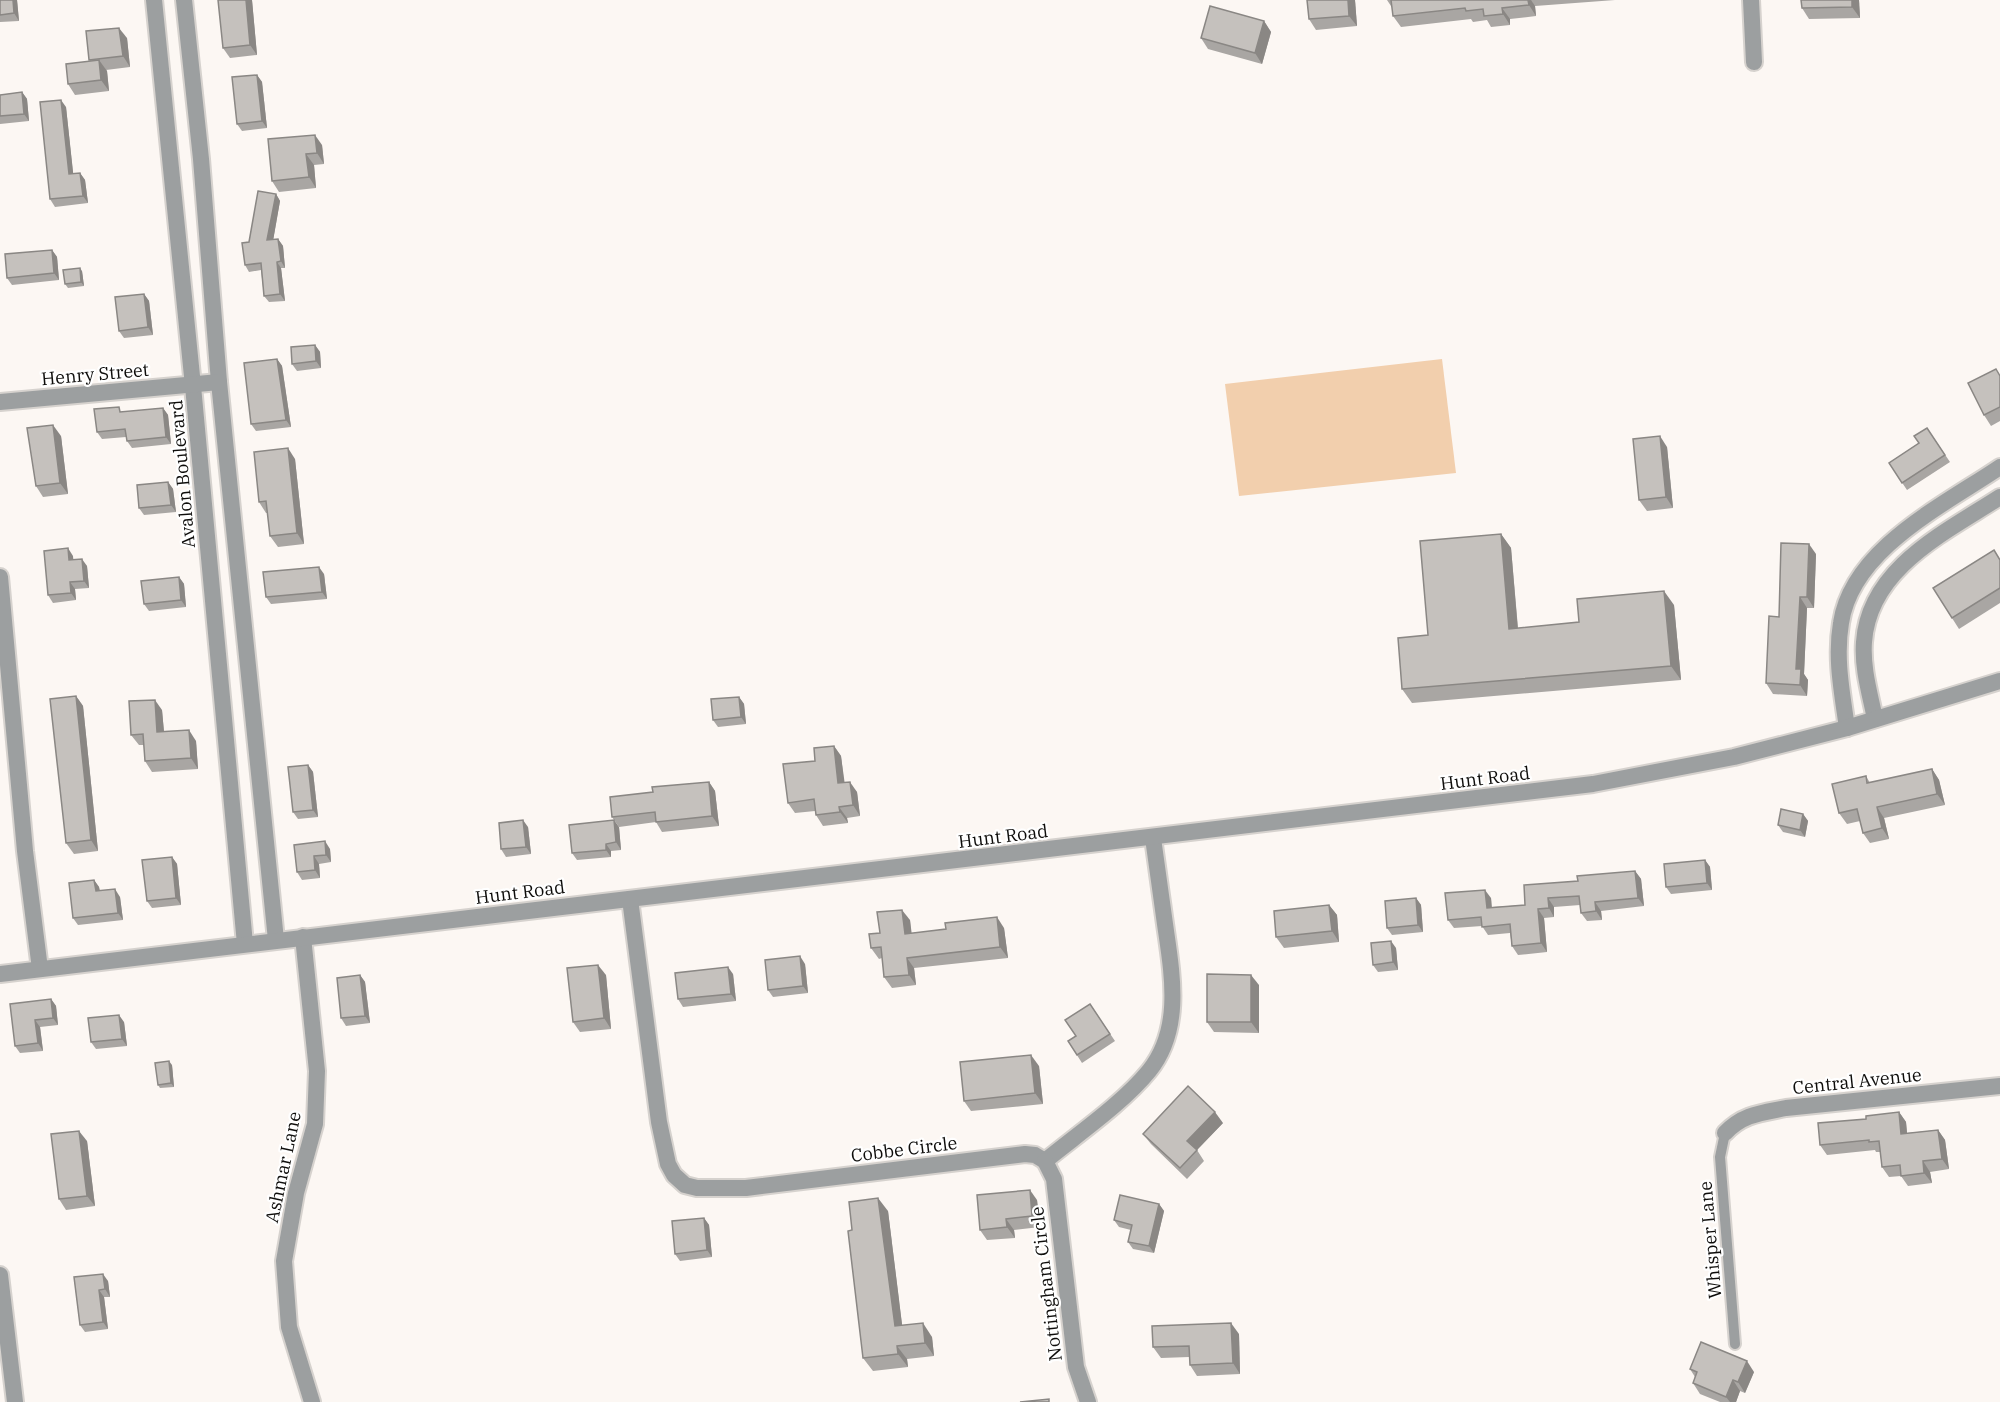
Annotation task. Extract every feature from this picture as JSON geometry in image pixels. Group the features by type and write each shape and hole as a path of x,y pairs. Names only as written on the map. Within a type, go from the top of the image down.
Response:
{"street":[{"name":"Avalon Boulevard","path":"154,0 245,944"},
{"path":"184,0 201,159 219,382 276,940"},
{"path":"1751,0 1754,62"},
{"name":"Henry Street","path":"0,402 219,382"},
{"path":"1847,728 1838,669 1839,646 1841,621 1854,584 1863,570 1902,532 2000,467"},
{"path":"1875,719 1864,660 1864,640 1869,617 1877,597 1907,560 2000,497"},
{"path":"0,577 25,851 40,969"},
{"name":"Hunt Road","path":"0,974 1153,838 1632,778 1734,757 1847,728 2000,681"},
{"path":"1045,1161 1126,1095 1150,1070 1168,1036 1173,1007 1172,977 1153,838"},
{"name":"Cobbe Circle","path":"630,899 658,1122 668,1164 674,1175 685,1185 697,1188 746,1188 1025,1154 1035,1155 1045,1161"},
{"name":"Ashmar Lane","path":"303,937 317,1071 315,1125 296,1193 284,1261 289,1327 312,1402"},
{"name":"Central Avenue","path":"1725,1133 1736,1121 1754,1114 1786,1108 2000,1086"},
{"name":"Nottingham Circle","path":"1045,1161 1054,1179 1076,1367 1088,1402"},
{"path":"0,1275 15,1402"}],"lane":[{"name":"Whisper Lane","path":"1725,1133 1720,1157 1735,1344"}],"shaded area":[{"path":"1442,359 1456,473 1239,496 1225,384"}],"building":[{"path":"0,0 13,0 14,13 0,15"},
{"path":"218,0 246,0 250,45 223,48"},
{"path":"1307,0 1348,0 1349,16 1309,19"},
{"path":"1391,0 1528,0 1529,5 1502,8 1503,14 1484,16 1483,9 1466,11 1465,8 1393,16"},
{"path":"1801,0 1852,0 1852,7 1802,8"},
{"path":"1210,6 1264,21 1255,53 1201,38"},
{"path":"119,28 123,56 89,60 86,31"},
{"path":"99,60 101,80 68,84 66,64"},
{"path":"257,75 262,121 237,124 232,77"},
{"path":"22,92 24,114 0,116 0,95"},
{"path":"61,100 69,174 80,173 83,196 50,199 40,102"},
{"path":"315,135 317,153 306,154 309,177 272,181 268,139"},
{"path":"258,191 276,194 267,240 278,239 281,261 277,262 280,294 264,296 261,263 245,265 242,243 249,242"},
{"path":"52,250 54,273 7,278 5,254"},
{"path":"80,268 81,282 65,284 63,270"},
{"path":"144,294 148,327 119,331 115,297"},
{"path":"315,345 316,361 292,364 291,347"},
{"path":"277,359 286,420 251,424 244,363"},
{"path":"1996,369 2000,376 2000,407 1984,415 1968,383"},
{"path":"119,407 120,412 163,408 166,437 127,441 125,429 97,432 94,409"},
{"path":"53,425 60,483 36,486 27,428"},
{"path":"1927,428 1945,455 1902,483 1889,463 1919,443 1914,436"},
{"path":"1660,436 1666,497 1639,500 1633,439"},
{"path":"288,448 297,533 270,536 266,501 259,502 254,452"},
{"path":"168,482 171,505 139,508 137,485"},
{"path":"1501,534 1509,629 1579,622 1577,599 1664,591 1671,666 1402,689 1398,638 1428,635 1420,541"},
{"path":"1781,543 1809,544 1807,597 1800,597 1796,669 1801,669 1800,685 1766,683 1769,616 1779,617"},
{"path":"68,548 69,560 82,559 84,581 70,582 71,593 48,595 44,551"},
{"path":"1994,550 2000,560 2000,588 1952,618 1933,588"},
{"path":"319,567 322,592 266,597 263,572"},
{"path":"179,577 181,600 144,604 141,581"},
{"path":"76,696 91,840 66,843 50,699"},
{"path":"739,697 741,717 713,720 711,699"},
{"path":"155,700 157,732 189,730 191,758 145,761 143,734 131,735 129,701"},
{"path":"834,746 838,783 850,782 853,805 839,807 840,812 816,815 814,799 788,803 783,764 815,761 814,748"},
{"path":"308,765 313,810 293,812 288,767"},
{"path":"1932,769 1937,794 1877,807 1882,828 1863,833 1857,809 1839,813 1832,784 1866,776 1867,783"},
{"path":"709,782 712,816 656,822 655,812 612,817 610,797 653,792 652,787"},
{"path":"1781,809 1803,814 1800,830 1778,825"},
{"path":"523,820 526,847 501,849 499,823"},
{"path":"614,820 616,842 606,844 606,850 572,853 569,825"},
{"path":"325,841 326,855 314,856 315,870 297,872 294,845"},
{"path":"172,857 176,898 147,901 142,860"},
{"path":"1705,860 1707,883 1666,887 1664,864"},
{"path":"1635,871 1638,898 1595,902 1596,911 1581,913 1579,896 1548,898 1549,908 1538,909 1541,943 1512,946 1510,924 1482,927 1481,917 1448,920 1445,893 1485,890 1487,908 1525,905 1524,885 1578,881 1577,876"},
{"path":"94,880 96,891 115,889 118,913 73,918 69,883"},
{"path":"1416,898 1418,925 1387,928 1385,901"},
{"path":"1329,905 1332,931 1276,937 1274,911"},
{"path":"902,910 905,934 946,929 945,923 997,917 1000,947 907,958 909,975 884,977 881,947 871,948 869,934 880,933 877,912"},
{"path":"1391,941 1393,962 1373,965 1371,943"},
{"path":"800,956 803,986 768,990 765,960"},
{"path":"598,965 604,1018 573,1022 567,968"},
{"path":"728,967 731,994 678,999 675,973"},
{"path":"1207,974 1251,975 1251,1022 1207,1022"},
{"path":"360,975 365,1016 341,1018 337,978"},
{"path":"51,999 53,1018 35,1020 38,1043 15,1046 10,1004"},
{"path":"1090,1004 1110,1034 1077,1055 1068,1041 1076,1036 1065,1020"},
{"path":"119,1015 122,1039 91,1042 88,1018"},
{"path":"1031,1055 1035,1093 964,1101 960,1062"},
{"path":"169,1061 171,1083 158,1085 155,1063"},
{"path":"1188,1086 1215,1112 1187,1141 1197,1150 1180,1168 1143,1134"},
{"path":"1899,1112 1901,1134 1938,1130 1942,1159 1923,1161 1924,1173 1901,1176 1900,1165 1882,1167 1879,1141 1820,1145 1818,1123 1866,1119 1866,1116"},
{"path":"79,1131 87,1196 59,1199 51,1134"},
{"path":"1030,1190 1032,1216 1006,1219 1007,1227 980,1230 977,1195"},
{"path":"1120,1195 1159,1204 1149,1246 1128,1242 1132,1225 1114,1220"},
{"path":"878,1198 895,1326 923,1323 925,1343 897,1346 898,1354 863,1358 848,1231 852,1230 849,1202"},
{"path":"704,1218 707,1250 675,1254 672,1221"},
{"path":"103,1274 105,1289 99,1290 103,1322 80,1325 74,1277"},
{"path":"1231,1323 1233,1363 1190,1365 1189,1346 1153,1347 1152,1326"},
{"path":"1701,1342 1747,1361 1738,1382 1733,1380 1726,1397 1693,1383 1697,1372 1690,1369"},
{"path":"1049,1399 1049,1402 1020,1402"}]}
